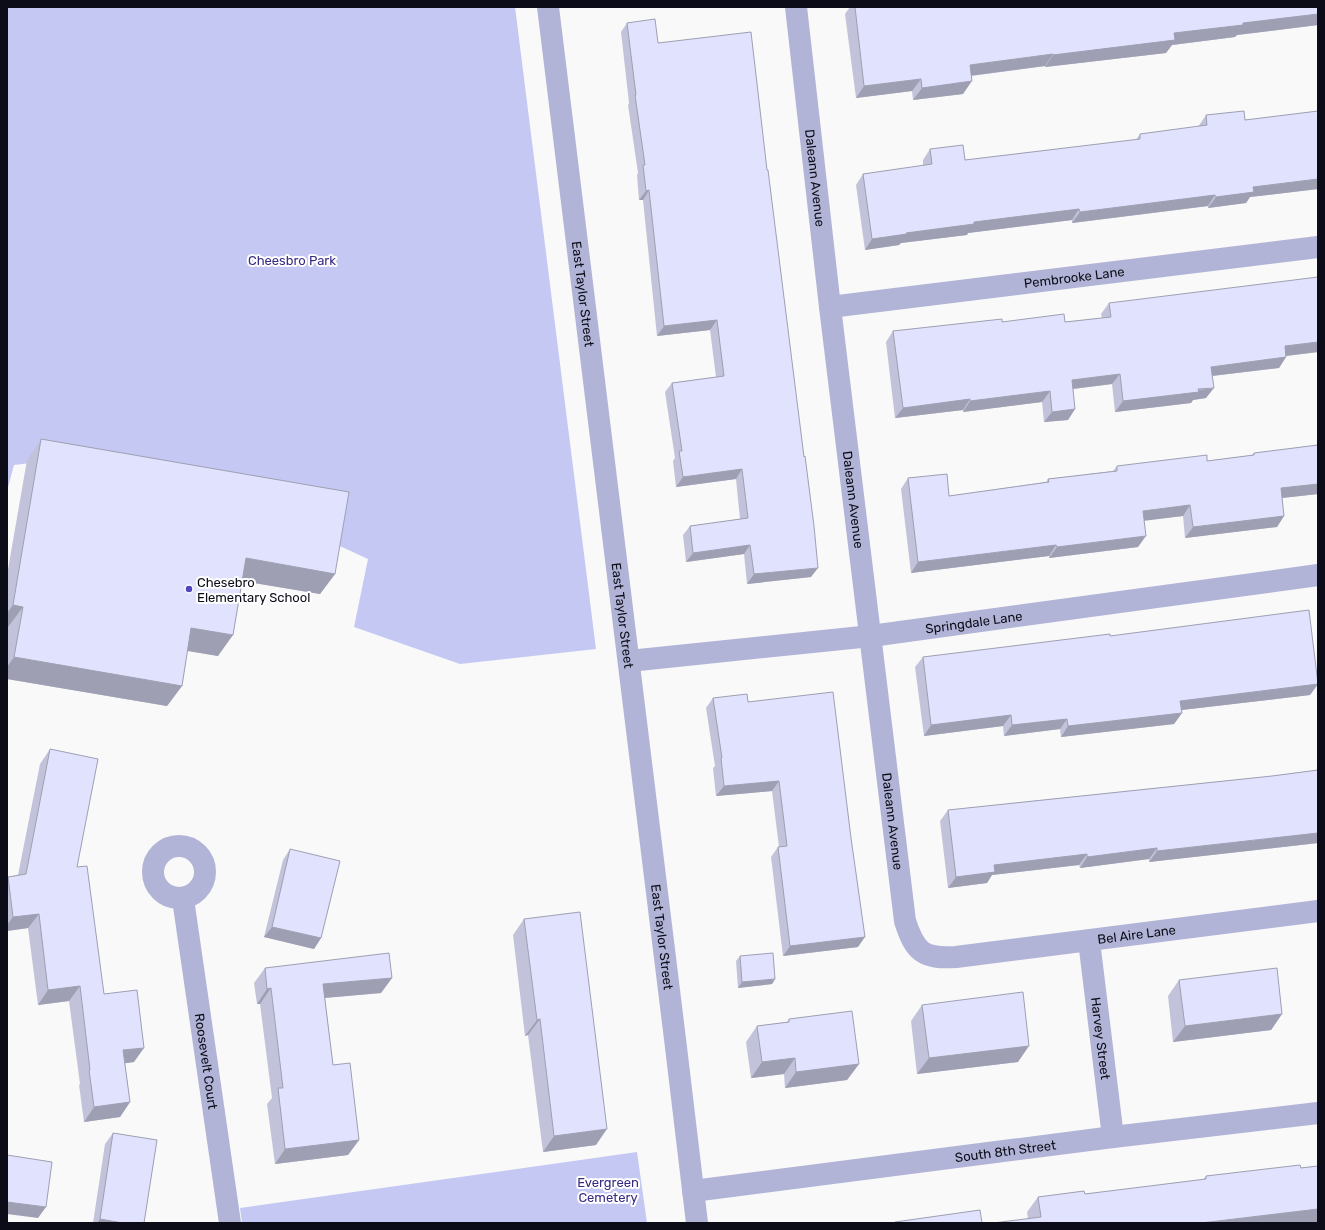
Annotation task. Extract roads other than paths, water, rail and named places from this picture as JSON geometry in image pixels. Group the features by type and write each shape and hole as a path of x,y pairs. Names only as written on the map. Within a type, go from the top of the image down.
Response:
{"street":[{"name":"East Taylor Street","path":"548,7 697,1223"},
{"name":"Daleann Avenue","path":"796,7 830,307 905,921 916,947 926,955 941,958 956,957"},
{"name":"Pembrooke Lane","path":"830,307 1318,247"},
{"name":"Springdale Lane","path":"629,661 871,636 1318,575"},
{"name":"Roosevelt Court","path":"183,899 230,1223"},
{"name":"Bel Aire Lane","path":"956,957 1318,911"},
{"name":"Harvey Street","path":"1089,941 1113,1137"},
{"name":"South 8th Street","path":"693,1191 1113,1137 1318,1113"}],"place":[{"name":"Chesebro Elementary School","path":"189,589"}],"park label":[{"name":"Cheesbro Park","path":"292,260"},
{"name":"Evergreen Cemetery","path":"608,1190"}]}
